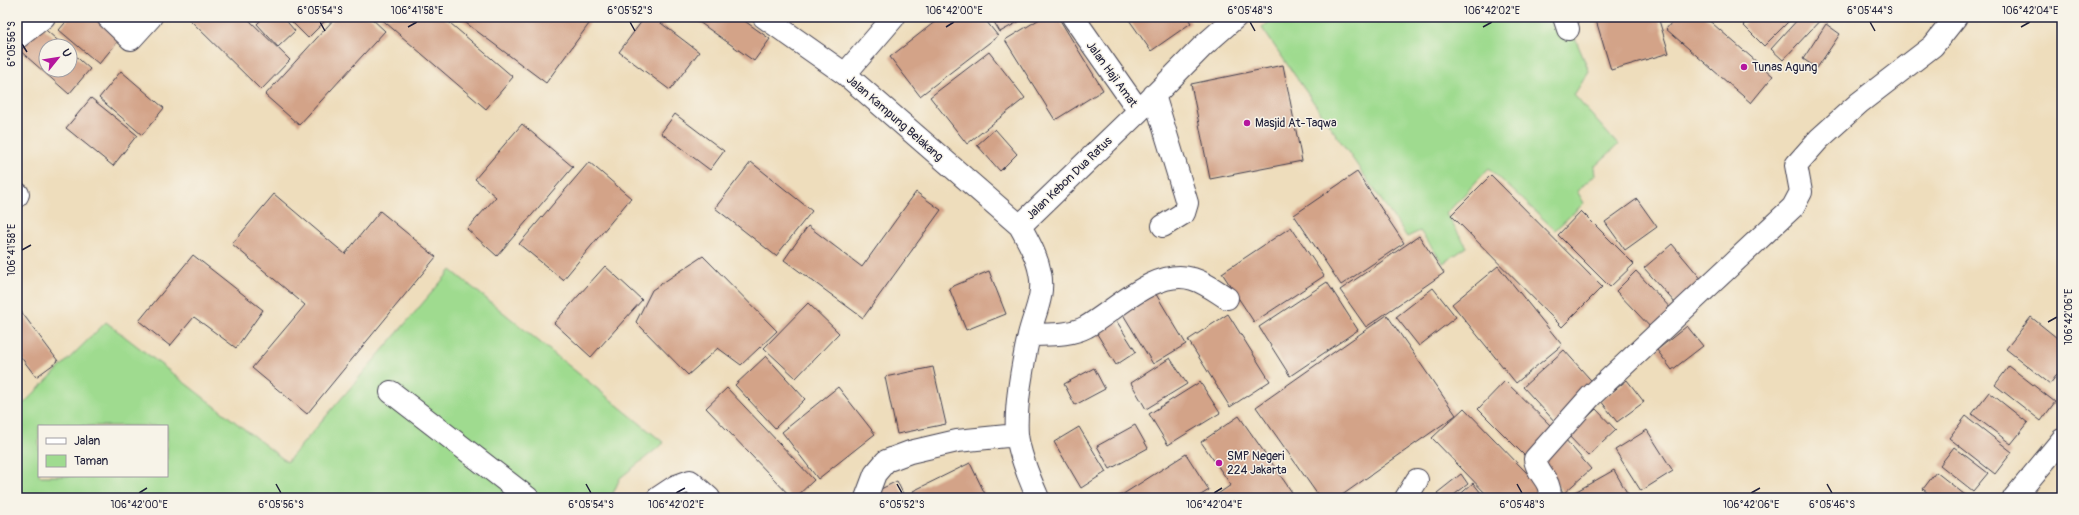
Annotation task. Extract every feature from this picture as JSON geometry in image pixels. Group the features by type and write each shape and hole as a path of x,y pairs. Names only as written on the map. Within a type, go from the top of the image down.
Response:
{"street":[{"path":"17,38 44,17"},
{"path":"108,17 131,39 151,17"},
{"name":"Jalan Kampung Belakang","path":"764,17 845,74 1020,226"},
{"path":"845,74 894,17"},
{"name":"Jalan Haji Amat","path":"1072,17 1139,111"},
{"name":"Jalan Kebon Dua Ratus","path":"1038,498 1030,481 1017,435 1019,395 1029,335 1041,296 1041,274 1032,247 1020,226 1139,111 1202,46 1236,17"},
{"path":"1550,498 1549,484 1536,467 1535,459 1591,396 1793,207 1801,192 1796,165 1819,139 1859,103 1932,46 1956,17"},
{"path":"1154,95 1187,203 1184,213 1163,226"},
{"path":"1029,335 1064,334 1085,327 1128,298 1163,278 1176,277 1192,279 1209,286 1227,298"},
{"path":"391,392 528,498"},
{"path":"866,498 875,474 886,461 910,452 957,441 1017,435"},
{"path":"2014,498 2062,440"},
{"path":"658,498 676,486 690,481 709,498"}],"green space":[{"path":"1274,17 1566,17 1589,71 1574,95 1618,145 1594,167 1595,175 1577,191 1584,203 1555,230 1489,168 1446,214 1467,247 1443,263 1420,231 1407,237 1262,28"},
{"path":"451,270 664,443 620,478 611,498 17,498 17,410 106,322 287,462"}],"building":[{"path":"70,17 103,17 124,34 99,64 78,46 78,38 68,38 59,30"},
{"path":"187,17 246,17 290,60 261,90"},
{"path":"264,17 283,17 295,31 278,47 257,24"},
{"path":"287,17 329,17 308,38"},
{"path":"336,17 370,17 385,31 299,125 265,95"},
{"path":"379,17 443,17 513,77 486,109"},
{"path":"458,17 594,17 546,83"},
{"path":"645,17 653,17 699,52 670,90 619,52"},
{"path":"692,17 739,17 770,39 754,61"},
{"path":"941,17 983,17 998,36 920,96 890,57"},
{"path":"991,17 1027,17 1000,32"},
{"path":"1043,17 1058,17 1103,90 1055,120 1005,40"},
{"path":"1127,17 1187,17 1191,23 1151,51"},
{"path":"1595,17 1658,17 1669,53 1611,70"},
{"path":"1676,17 1705,17 1773,76 1751,103 1666,29"},
{"path":"1751,17 1793,17 1764,46 1743,25"},
{"path":"1800,17 1823,17 1783,60 1771,49"},
{"path":"39,24 55,38 38,38 38,67 18,49"},
{"path":"1826,24 1840,34 1817,68 1803,59"},
{"path":"989,52 1025,98 967,144 930,97"},
{"path":"78,58 90,69 69,94 51,78 78,78"},
{"name":"Masjid At-Taqwa","path":"1283,65 1302,161 1210,179 1191,84"},
{"path":"121,71 164,108 142,135 99,98"},
{"path":"91,98 137,135 113,166 66,128"},
{"path":"675,114 724,151 710,170 661,133"},
{"path":"522,124 573,167 497,256 467,229 496,197 475,179"},
{"path":"995,129 1017,154 1000,171 977,145"},
{"path":"589,162 631,198 563,280 519,244"},
{"path":"751,162 812,211 776,256 715,208"},
{"path":"1357,172 1404,243 1341,285 1294,215"},
{"path":"1491,175 1602,287 1562,327 1451,215"},
{"path":"916,192 941,210 863,318 784,260 808,226 862,267"},
{"path":"274,194 345,254 380,211 436,257 307,414 252,368 305,305 232,244"},
{"path":"1637,199 1657,227 1625,250 1605,222"},
{"path":"1581,211 1634,264 1610,287 1558,235"},
{"path":"1291,227 1324,276 1254,322 1222,273"},
{"path":"1419,236 1444,273 1366,327 1340,290"},
{"path":"1672,244 1703,281 1676,304 1644,268"},
{"path":"193,255 263,310 236,348 194,317 170,346 139,321"},
{"path":"703,256 777,331 741,365 718,348 688,375 636,322 652,290"},
{"path":"605,266 642,300 591,357 554,323"},
{"path":"1498,266 1562,345 1516,383 1452,304"},
{"path":"989,271 1006,314 966,330 949,288"},
{"path":"1636,271 1674,312 1654,331 1616,291"},
{"path":"1327,282 1358,330 1290,376 1259,327"},
{"path":"1151,286 1186,344 1153,364 1118,306"},
{"path":"1433,288 1456,317 1419,346 1396,317"},
{"path":"808,303 839,333 796,378 764,348"},
{"path":"17,306 58,361 36,377 17,352"},
{"path":"1228,314 1270,381 1230,407 1188,340"},
{"path":"1387,315 1456,415 1338,498 1320,498 1256,407"},
{"path":"1114,317 1136,352 1116,365 1094,329"},
{"path":"2031,317 2062,342 2062,368 2050,384 2006,349"},
{"path":"1687,326 1703,346 1672,370 1657,350"},
{"path":"1564,350 1597,387 1557,424 1523,387"},
{"path":"766,356 805,399 775,428 735,385"},
{"path":"1170,358 1187,384 1146,409 1131,383"},
{"path":"2009,366 2055,402 2041,421 1995,385"},
{"path":"933,367 946,424 897,434 885,377"},
{"path":"1094,368 1105,389 1075,405 1064,384"},
{"path":"1627,380 1644,402 1617,422 1601,401"},
{"path":"1505,381 1555,430 1527,458 1478,409"},
{"path":"1200,382 1220,413 1168,445 1149,414"},
{"path":"838,387 875,434 818,479 782,432"},
{"path":"727,388 814,480 795,498 792,498 706,408"},
{"path":"1989,392 2028,423 2011,444 1972,414"},
{"path":"1464,408 1550,497 1549,498 1490,498 1432,438"},
{"path":"1596,409 1616,430 1588,456 1568,435"},
{"path":"1239,416 1296,498 1212,498 1231,485 1201,442"},
{"path":"1966,416 2012,452 1995,474 1949,438"},
{"path":"1135,425 1148,448 1110,469 1097,446"},
{"path":"1079,427 1106,472 1081,488 1054,442"},
{"path":"1647,430 1673,471 1641,491 1615,450"},
{"path":"1565,439 1591,469 1564,493 1538,463"},
{"path":"1954,447 1988,473 1973,491 1940,465"},
{"path":"1186,454 1209,490 1196,498 1117,498"},
{"path":"970,463 987,498 916,498 913,491"},
{"path":"1614,470 1630,498 1570,498 1568,496"},
{"path":"1936,472 1969,498 1934,498 1923,489"},
{"path":"1461,474 1468,484 1450,498 1441,498 1437,493"},
{"path":"897,481 905,498 873,498 871,494"},
{"path":"1473,483 1485,498 1456,498"}],"place":[{"name":"Tunas Agung","path":"1744,67"},
{"name":"Masjid At-Taqwa","path":"1247,123"},
{"name":"SMP Negeri 224 Jakarta","path":"1219,463"}]}
